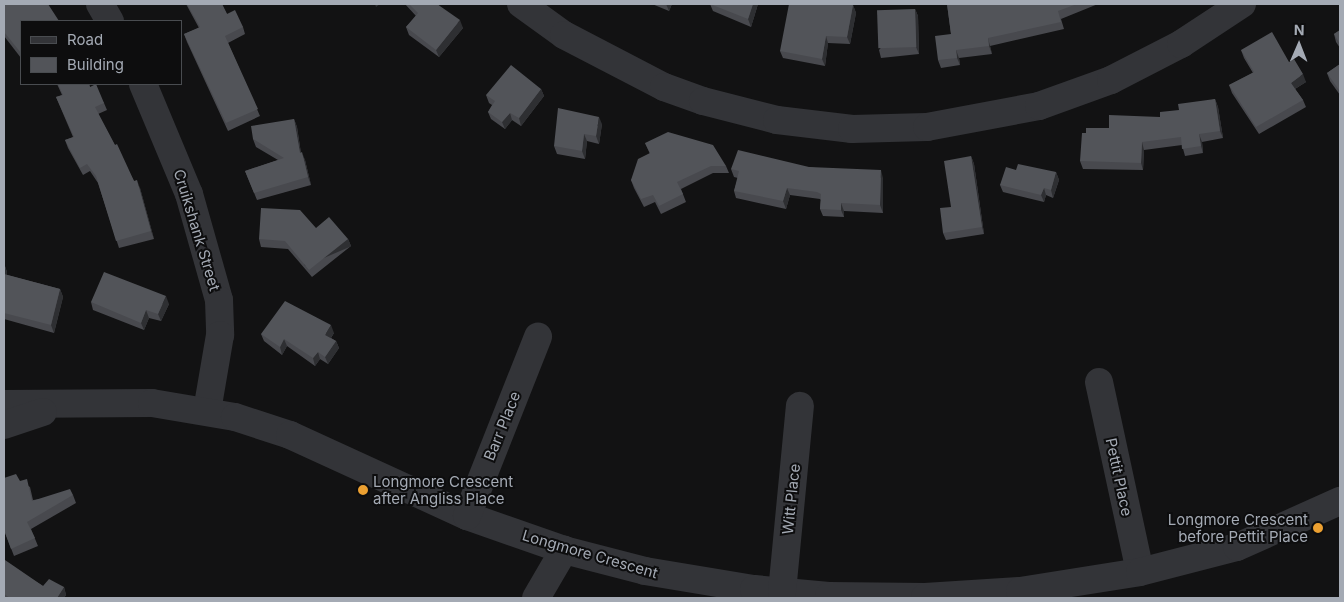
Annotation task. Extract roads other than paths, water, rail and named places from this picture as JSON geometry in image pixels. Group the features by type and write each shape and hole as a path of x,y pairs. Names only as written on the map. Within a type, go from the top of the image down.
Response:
{"street":[{"path":"100,4 109,20"},
{"path":"521,4 564,35 664,87 704,101 777,120 852,129 927,127 1039,106 1111,80 1181,44 1242,4"},
{"name":"Cruikshank Street","path":"143,85 189,194 219,300 220,335 207,411"},
{"name":"Barr Place","path":"467,516 538,336"},
{"name":"Pettit Place","path":"1099,382 1140,572"},
{"name":"Longmore Crescent","path":"4,404 59,406 152,403 207,411 290,435 467,516 564,550 645,572 782,592 925,598 1020,591 1140,572 1236,547 1340,501"},
{"name":"Longmore Crescent","path":"4,425 59,406"},
{"name":"Witt Place","path":"782,592 800,406"},
{"path":"536,598 564,550"}],"place":[{"name":"Longmore Crescent after Angliss Place","path":"363,490"},
{"name":"Longmore Crescent before Pettit Place","path":"1318,528"}]}
